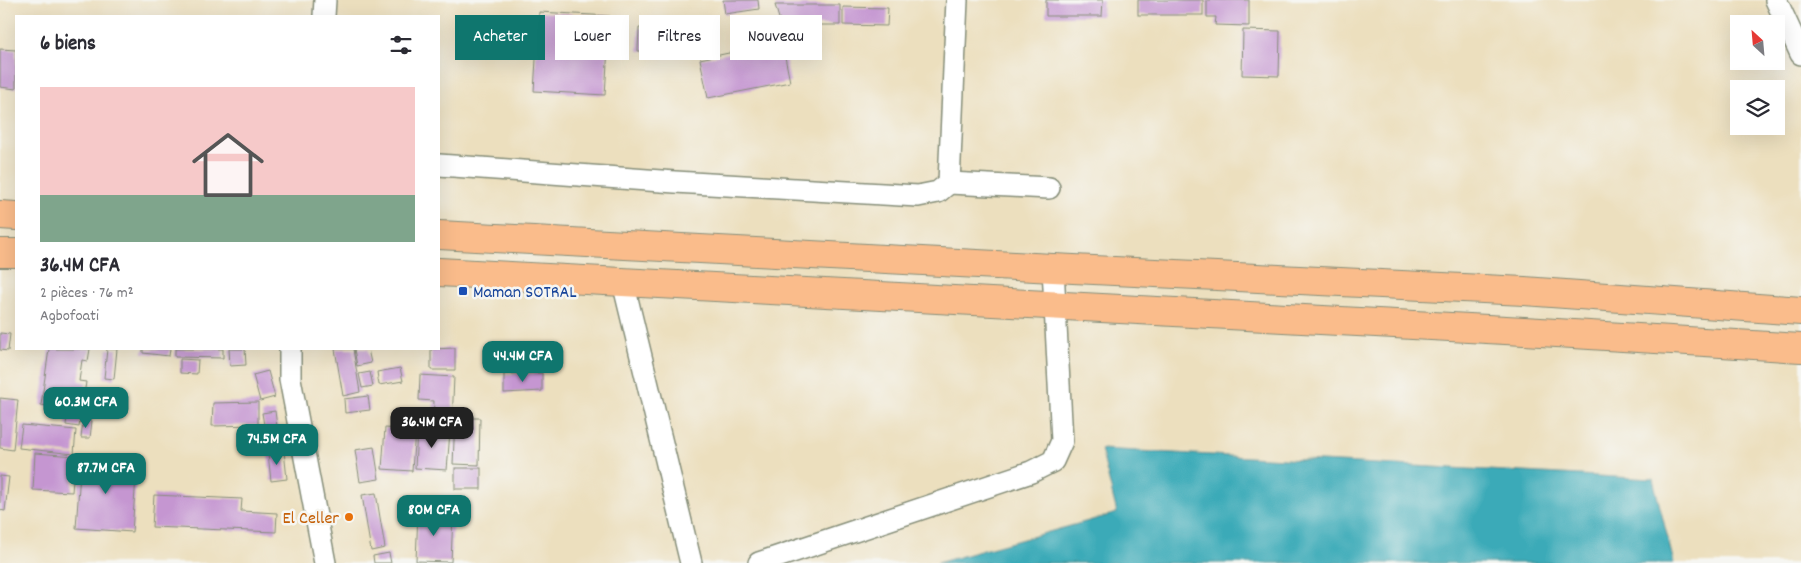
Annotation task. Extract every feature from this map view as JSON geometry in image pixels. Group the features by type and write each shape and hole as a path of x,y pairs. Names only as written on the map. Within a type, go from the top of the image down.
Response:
{"main road":[{"path":"0,215 15,216"},
{"path":"440,235 1524,291 1801,311"},
{"path":"0,253 15,253"},
{"path":"440,272 1524,331 1801,348"}],"street":[{"path":"324,15 325,0"},
{"path":"949,183 957,0"},
{"path":"1776,0 1801,54"},
{"path":"440,165 918,196 938,192 949,183 1049,188"},
{"path":"759,563 1031,472 1053,461 1062,441 1053,268"},
{"path":"623,282 691,563"},
{"path":"290,350 290,378 322,563"}],"water":[{"path":"1101,449 1653,479 1674,563 937,563 1117,513"}],"building":[{"path":"723,0 758,0 759,9 725,14"},
{"path":"1046,0 1103,0 1102,16 1046,16"},
{"path":"1138,0 1203,0 1203,15 1138,15"},
{"path":"1207,0 1249,0 1249,26 1215,25 1216,17 1207,17"},
{"path":"775,5 840,5 840,25 822,25 822,15 778,15"},
{"path":"843,7 888,8 887,26 843,25"},
{"path":"539,12 592,15 555,15 555,60 607,60 605,95 534,91 536,60 545,60 545,15 539,15"},
{"path":"1243,30 1280,31 1279,76 1242,75"},
{"path":"0,49 15,50 15,89 0,87"},
{"path":"730,53 730,60 786,60 790,82 708,98 700,60 720,60 720,55"},
{"path":"0,333 10,334 8,351 0,350"},
{"path":"455,348 455,370 431,370 431,350"},
{"path":"49,350 90,350 88,361 82,360 79,381 86,382 79,427 66,425 68,409 41,405"},
{"path":"107,350 117,350 114,379 104,378"},
{"path":"143,350 170,350 169,356 143,353"},
{"path":"175,350 223,350 223,358 175,357"},
{"path":"229,350 245,350 246,365 230,366"},
{"path":"335,350 353,350 360,392 343,396"},
{"path":"354,350 368,350 371,363 357,366"},
{"path":"180,359 198,360 197,374 180,373"},
{"path":"400,368 403,381 379,385 377,372"},
{"path":"268,371 275,397 260,401 253,375"},
{"path":"370,372 373,386 362,388 359,374"},
{"path":"542,373 542,391 504,393 504,374"},
{"path":"420,375 454,377 452,422 433,421 434,401 419,400"},
{"path":"86,394 106,396 105,409 85,407"},
{"path":"368,396 370,410 345,413 344,399"},
{"path":"0,398 18,400 13,450 0,448"},
{"path":"258,402 258,425 212,426 213,403"},
{"path":"275,411 279,442 267,443 262,413"},
{"path":"455,418 480,418 479,465 453,464"},
{"path":"83,420 92,421 90,438 81,438"},
{"path":"22,425 76,430 74,454 19,448"},
{"path":"385,428 415,430 412,471 382,469"},
{"path":"417,429 450,431 447,470 415,468"},
{"path":"374,447 379,479 360,482 355,450"},
{"path":"284,451 287,479 271,481 268,453"},
{"path":"35,453 75,456 72,492 33,490"},
{"path":"81,459 137,463 132,532 76,528"},
{"path":"455,468 481,468 481,489 455,489"},
{"path":"0,476 9,477 5,511 0,510"},
{"path":"376,493 385,548 371,551 362,495"},
{"path":"154,495 242,499 241,511 277,513 276,532 152,527"},
{"path":"418,512 453,514 451,562 416,561"},
{"path":"389,553 391,563 374,563 373,556"}],"place":[{"name":"Maman SOTRAL","path":"463,291"},
{"name":"El Celler","path":"349,517"}]}
